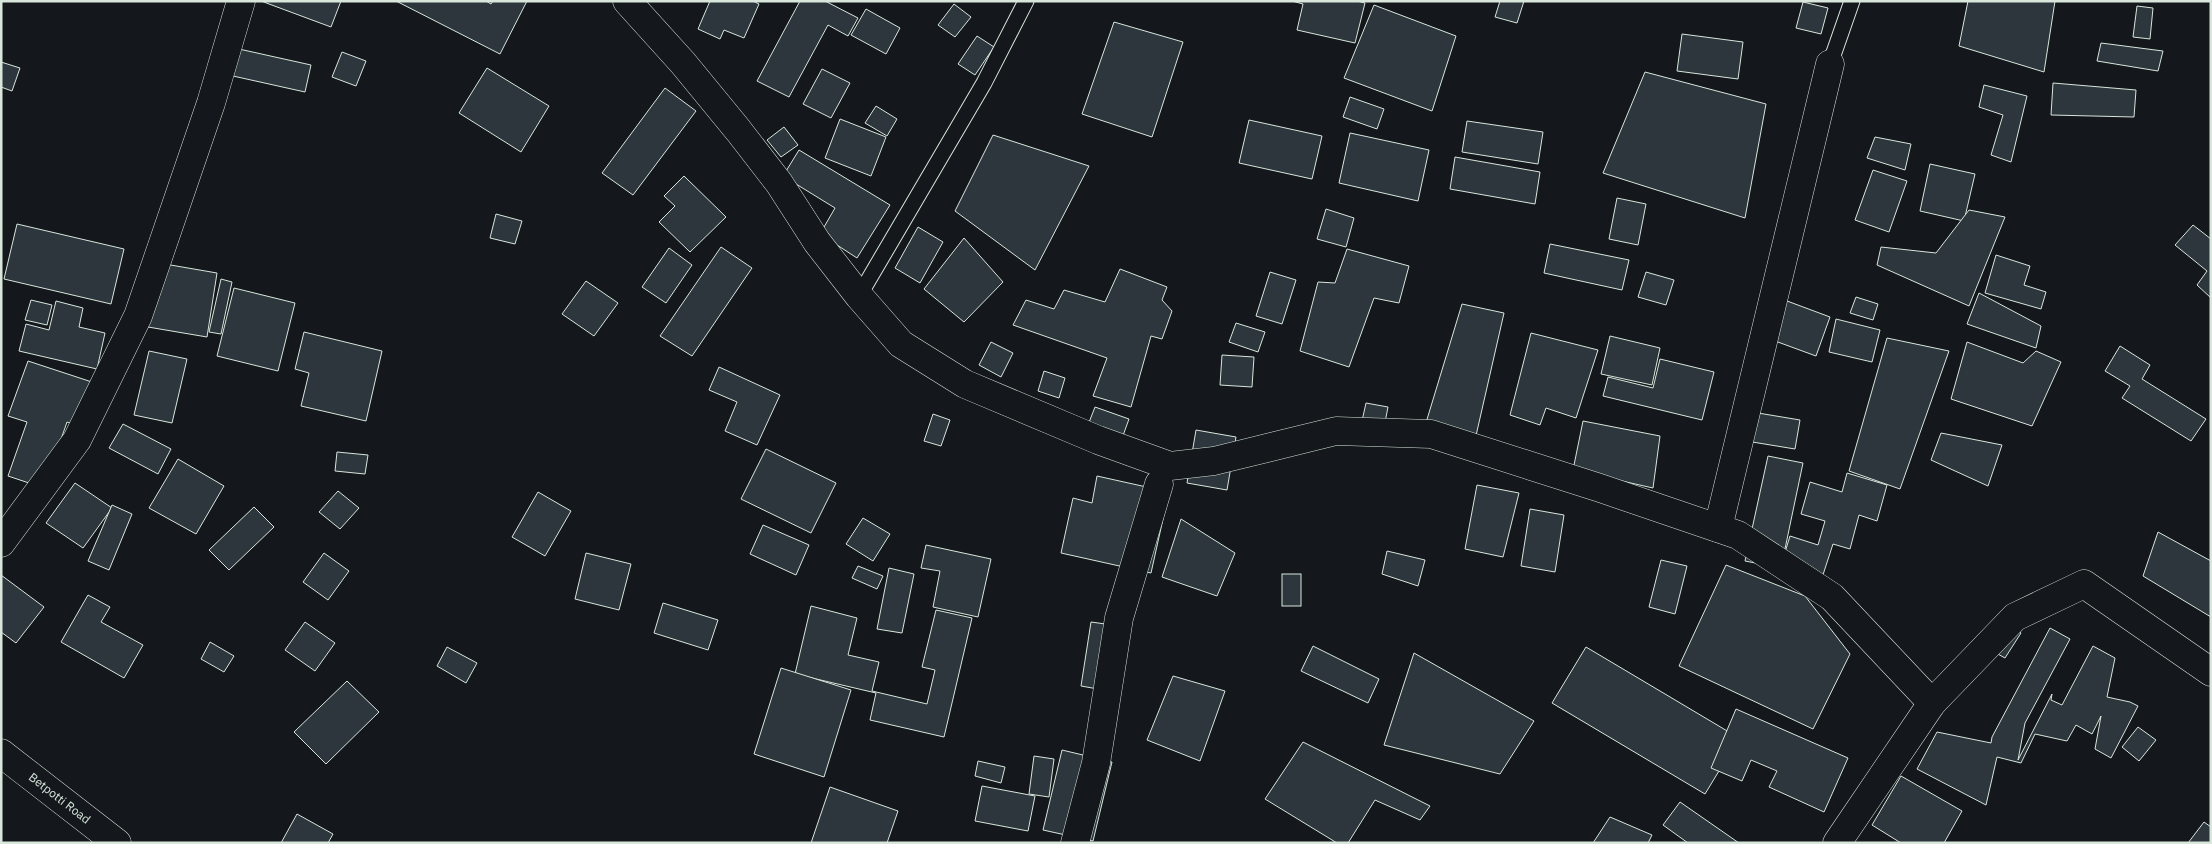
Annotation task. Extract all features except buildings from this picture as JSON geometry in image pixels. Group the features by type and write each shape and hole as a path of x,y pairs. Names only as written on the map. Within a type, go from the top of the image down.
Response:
{"street":[{"path":"1,543 77,440 138,316 211,103 241,1"},
{"path":"627,1 738,130 779,183 817,242 859,296 901,344 965,384 1098,440 1170,466 1214,461 1336,431 1431,434 1718,528 1738,535 1832,597 1932,703"},
{"path":"1718,528 1830,64"},
{"path":"1075,843 1096,763 1118,618 1159,484"},
{"path":"1837,843 1932,703 2015,617 2084,584 2211,672"},
{"name":"Betpotti Road","path":"1,753 117,843"}],"lane":[{"path":"859,296 984,83 1026,1"},
{"path":"1830,64 1852,1"}]}
